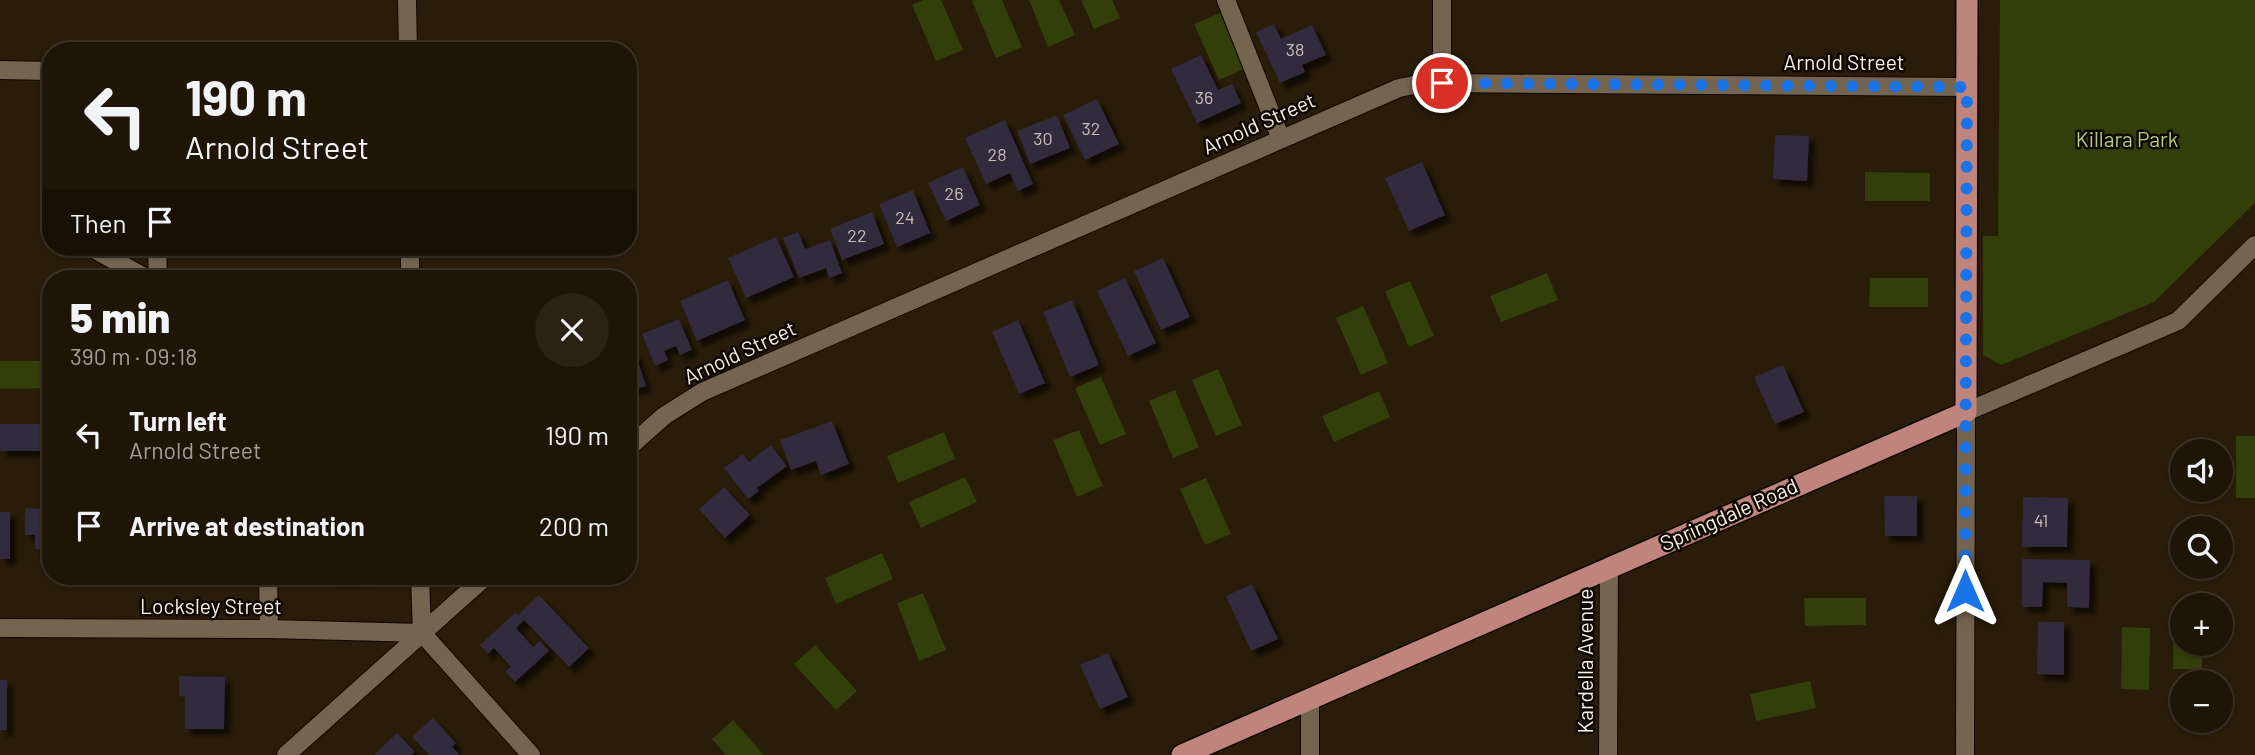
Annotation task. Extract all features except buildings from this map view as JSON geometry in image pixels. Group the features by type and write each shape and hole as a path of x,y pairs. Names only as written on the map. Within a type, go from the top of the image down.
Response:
{"main road":[{"path":"1966,412 1967,0"},
{"name":"Springdale Road","path":"1182,755 1966,412"}],"street":[{"path":"407,0 408,42"},
{"path":"1226,0 1282,139"},
{"path":"1442,0 1442,83"},
{"path":"0,70 42,71"},
{"name":"Arnold Street","path":"637,440 664,416 702,392 1399,88 1419,83 1967,87"},
{"name":"Springdale Road","path":"1966,412 2178,321 2255,245"},
{"path":"106,256 132,270"},
{"path":"1965,755 1966,412"},
{"name":"Kardella Avenue","path":"1608,755 1609,568"},
{"path":"268,585 269,629"},
{"path":"420,585 422,633 531,755"},
{"path":"286,755 476,585"},
{"name":"Locksley Street","path":"0,628 269,629 422,633"},
{"path":"1310,699 1310,755"}],"green space":[{"path":"923,0 941,0 963,50 936,61 912,5"},
{"path":"1002,0 1022,47 996,58 972,1"},
{"path":"1029,0 1059,0 1075,35 1048,47"},
{"path":"1081,0 1112,0 1120,18 1094,29"},
{"name":"Killara Park","path":"2000,0 2255,0 2255,203 2154,302 2001,365 1983,355 1983,236 1998,236"},
{"path":"1220,13 1244,69 1219,80 1194,24"},
{"path":"1865,172 1930,173 1930,201 1865,201"},
{"path":"1547,273 1558,300 1501,322 1490,296"},
{"path":"1870,278 1928,278 1928,307 1869,307"},
{"path":"1410,281 1434,336 1409,347 1385,291"},
{"path":"1363,306 1388,363 1361,375 1336,318"},
{"path":"0,361 42,361 42,388 0,389"},
{"path":"1218,369 1242,425 1216,436 1192,380"},
{"path":"1101,377 1126,434 1100,445 1075,388"},
{"path":"1175,390 1199,447 1173,458 1149,401"},
{"path":"1379,391 1390,417 1334,442 1322,416"},
{"path":"1079,430 1103,486 1077,497 1053,440"},
{"path":"944,432 955,459 898,483 887,456"},
{"path":"2236,436 2255,436 2255,498 2236,498"},
{"path":"965,477 977,502 921,528 909,502"},
{"path":"1206,478 1231,534 1205,545 1180,489"},
{"path":"882,553 893,579 836,604 825,578"},
{"path":"923,593 946,650 919,661 897,603"},
{"path":"1804,598 1866,598 1866,625 1805,626"},
{"path":"2122,627 2150,628 2149,690 2121,689"},
{"path":"815,645 857,691 836,710 794,664"},
{"path":"2173,656 2202,656 2202,669 2173,669"},
{"path":"1810,681 1816,708 1756,721 1750,694"},
{"path":"733,720 764,755 726,755 712,739"}],"route":[{"path":"1442,83 1967,87 1965,591"}]}
